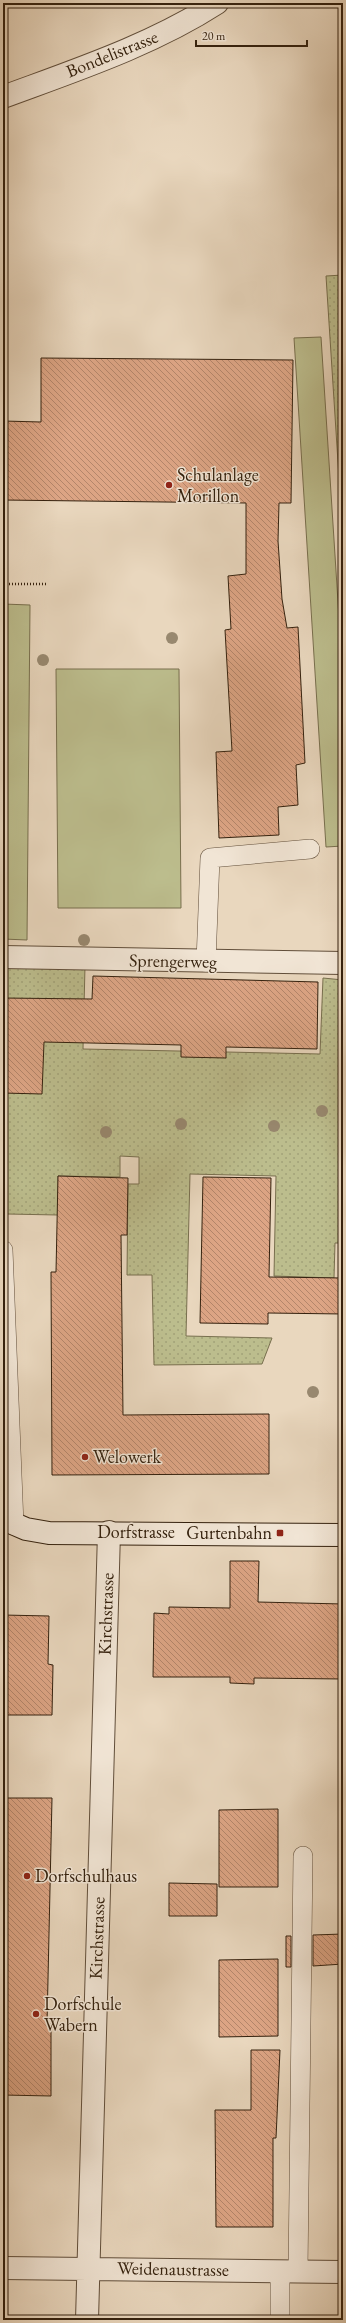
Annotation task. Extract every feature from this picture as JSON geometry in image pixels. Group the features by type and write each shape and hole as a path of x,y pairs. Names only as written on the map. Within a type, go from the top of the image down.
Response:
{"street":[{"name":"Bondelistrasse","path":"3,97 107,58 165,32 218,3"},
{"name":"Sprengerweg","path":"3,957 206,962 343,963"},
{"name":"Dorfstrasse","path":"9,1522 39,1533 109,1532 343,1535"},
{"name":"Kirchstrasse","path":"87,2320 87,2268 109,1532"},
{"name":"Weidenaustrasse","path":"3,2268 343,2272"}],"lane":[{"path":"206,962 210,858 310,849"},
{"path":"3,1250 9,1522"},
{"path":"280,2320 289,2271 303,1856"}],"path":[{"path":"3,584 46,584"}],"green space":[{"path":"343,275 343,540 326,276"},
{"path":"321,337 343,680 343,846 326,847 294,338"},
{"path":"3,604 30,605 27,940 3,939"},
{"path":"56,669 179,669 181,908 58,908"},
{"path":"3,965 85,966 83,1049 320,1054 323,978 343,980 343,1243 335,1243 334,1278 274,1276 276,1176 190,1174 186,1336 272,1338 262,1364 154,1365 152,1275 127,1275 128,1184 139,1184 139,1157 120,1156 120,1177 58,1176 58,1215 7,1214 3,1173"}],"building":[{"path":"41,358 293,360 291,503 279,503 278,541 282,599 287,628 298,627 305,763 296,765 298,805 278,807 279,835 219,838 216,752 232,751 225,630 231,629 228,576 246,574 246,503 3,500 3,421 41,422"},
{"path":"93,976 318,982 317,1049 226,1047 226,1058 181,1057 181,1045 44,1042 42,1094 3,1093 3,998 92,999"},
{"path":"58,1176 128,1178 127,1235 121,1235 123,1415 269,1414 269,1474 52,1475 51,1272 56,1272"},
{"path":"203,1177 271,1178 269,1277 343,1278 343,1314 268,1313 268,1324 200,1323"},
{"path":"230,1561 259,1561 258,1602 343,1604 343,1679 254,1678 254,1684 230,1683 230,1677 153,1677 154,1613 169,1614 169,1607 230,1608"},
{"path":"3,1615 49,1616 48,1664 53,1665 52,1715 3,1715"},
{"name":"Dorfschulhaus","path":"3,1798 52,1798 47,2024 51,2024 51,2096 3,2095"},
{"path":"278,1809 278,1887 219,1887 219,1810"},
{"path":"169,1883 217,1884 217,1916 169,1916"},
{"path":"343,1934 343,1964 313,1966 313,1935"},
{"path":"286,1936 291,1936 291,1967 286,1967"},
{"path":"278,1959 278,2036 219,2037 219,1960"},
{"path":"251,2050 280,2050 276,2138 273,2138 273,2227 216,2227 215,2110 251,2110"}],"place":[{"name":"Schulanlage Morillon","path":"169,485"},
{"name":"Welowerk","path":"85,1457"},
{"name":"Gurtenbahn","path":"280,1533"},
{"name":"Dorfschulhaus","path":"27,1876"},
{"name":"Dorfschule Wabern","path":"36,2014"}]}
